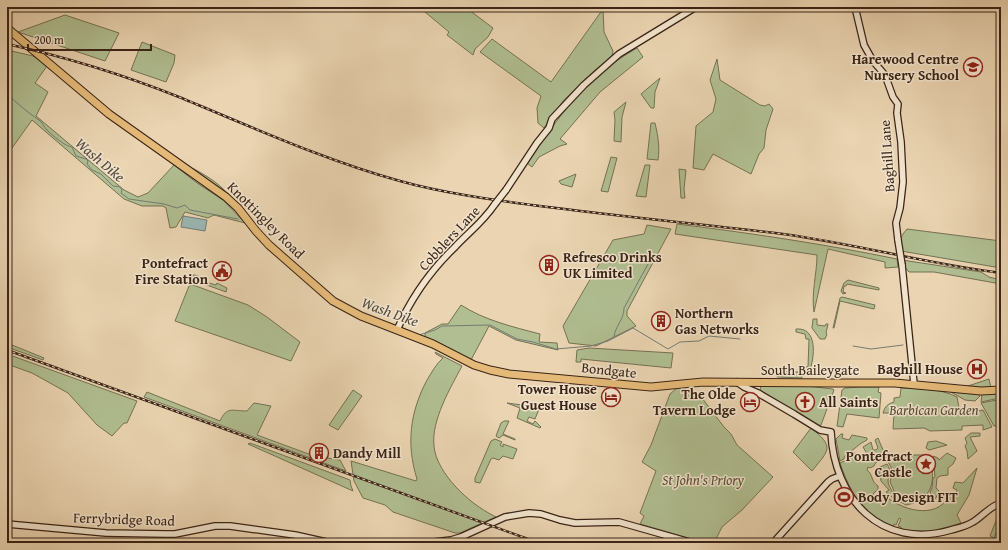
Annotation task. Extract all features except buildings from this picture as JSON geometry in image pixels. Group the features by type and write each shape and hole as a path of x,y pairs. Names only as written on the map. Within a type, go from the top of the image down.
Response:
{"highway":[{"name":"Knottingley Road","path":"7,28 109,114 226,197 238,208 269,245 328,297 349,310 399,327 465,360"},
{"name":"Bondgate","path":"465,360 490,370 509,374 635,386 657,387 690,383 754,383"},
{"name":"South Baileygate","path":"754,383 914,384 981,391 1001,390"}],"street":[{"name":"Cobblers Lane","path":"399,327 416,293 430,273 456,245 479,225 506,190 549,128 552,119 598,72 619,54 696,7"},
{"name":"Baghill Lane","path":"855,7 864,45 873,61 885,75 893,97 898,104 897,113 901,142 903,182 900,208 896,223 902,265 914,384"},
{"path":"737,382 744,388 758,393 820,430 831,432 834,456 840,476 857,505 872,521 889,530 905,534 928,536 950,531 973,522 993,506 1000,504"},
{"path":"754,383 755,390 758,393"},
{"path":"773,543 828,482 840,476"},
{"path":"425,543 458,538 505,517 529,513 540,514 575,523 619,522 694,543"},
{"name":"Ferrybridge Road","path":"7,524 106,532 170,534 215,526 230,526 295,535 331,543"}],"green space":[{"path":"419,7 448,7 455,12 460,7 465,7 493,28 488,37 475,49 473,55 447,35 449,32"},
{"path":"603,9 604,32 613,51 612,56 563,101 544,128 538,123 537,108 541,96 480,52 492,39 551,82"},
{"path":"65,15 119,33 105,61 18,32"},
{"path":"142,42 175,55 174,63 166,82 131,70"},
{"path":"637,48 643,57 600,92 560,139 567,144 539,157 532,167 527,163 575,98 603,71"},
{"path":"7,50 33,56 47,66 35,83 48,92 36,116 124,190 138,197 148,193 174,165 197,183 223,200 245,223 214,215 208,218 185,212 176,227 170,228 166,208 163,206 142,206 124,199 32,120 7,155"},
{"path":"717,59 720,80 760,105 765,106 769,104 773,109 766,130 764,148 759,154 751,174 713,154 704,170 693,168 696,126 713,112 716,99 710,80"},
{"path":"660,78 655,92 654,108 651,108 641,94"},
{"path":"626,102 622,117 621,142 614,141 614,112"},
{"path":"651,123 655,123 657,132 659,146 658,160 647,159"},
{"path":"611,157 617,158 608,192 601,191"},
{"path":"645,165 650,165 646,197 636,196"},
{"path":"192,169 215,182 228,194 231,199"},
{"path":"679,169 686,170 684,189 685,198 681,198"},
{"path":"576,174 572,187 561,184 559,181"},
{"path":"677,224 842,248 897,259 898,267 885,268 885,262 828,249 814,312 813,298 817,255 675,234"},
{"path":"647,225 671,229 627,311 627,316 636,326 596,346 569,343 563,326 613,240 644,234"},
{"path":"907,229 1001,241 1001,268 901,251 901,239"},
{"path":"902,260 981,272 989,277 1001,280 1001,284 934,272 909,272 903,265"},
{"path":"193,275 200,277 199,280 216,285 217,283 227,288 226,292 196,281 193,278"},
{"path":"848,280 879,288 879,290 847,284 844,286 843,292 846,293 843,294 841,291 844,283"},
{"path":"193,285 248,305 267,317 300,342 291,361 175,321 189,286"},
{"path":"842,297 875,305 874,309 840,301 833,328 840,298"},
{"path":"461,305 489,319 540,334 539,342 557,343 558,350 516,340 489,326 471,360 425,337 425,333 442,324 448,324"},
{"path":"813,319 817,319 817,325 825,326 828,324 825,339 820,339 812,328"},
{"path":"796,329 803,330 808,333 813,344 813,359 809,372 804,367 808,367 809,339 806,339 805,334 796,332"},
{"path":"7,343 44,358 43,360 7,347"},
{"path":"589,348 673,353 671,368 581,359 581,362 576,362 577,350"},
{"path":"435,352 462,366 443,404 436,425 434,446 436,457 451,482 460,491 479,507 496,517 460,533 455,533 393,512 385,505 363,498 354,481 351,461 416,481 417,479 411,441 413,416 421,392 427,380 432,371 443,358"},
{"path":"7,354 137,401 127,423 124,423 112,436 97,425 68,393 32,373 7,364"},
{"path":"777,368 780,368 781,372 801,372 802,378 777,377"},
{"path":"989,379 991,388 968,387 968,386"},
{"path":"798,385 834,390 821,425 818,426 760,390 761,386"},
{"name":"St John's Priory","path":"681,387 699,394 731,434 737,445 773,477 742,510 722,527 714,543 706,543 640,524 644,516 640,513 656,471 642,462 651,445 670,394 677,388"},
{"path":"879,387 878,392 881,393 879,418 847,414 843,427 837,426 842,390 845,388"},
{"name":"Barbican Garden","path":"901,388 943,392 957,397 959,408 966,413 983,410 992,427 983,430 983,425 962,426 962,430 930,431 924,428 893,429 894,413 883,413 887,406 894,402 894,398 900,397"},
{"path":"353,390 362,396 338,430 329,425"},
{"path":"949,391 979,394 980,396 975,401 965,400"},
{"path":"147,392 220,421 225,413 230,410 247,411 254,403 271,406 257,435 314,456 340,460 346,471 144,397"},
{"path":"1001,393 995,399 981,402 982,394"},
{"path":"1001,396 1001,413 999,413 1000,425 994,426 981,403 997,400"},
{"path":"507,403 522,405 541,404 535,419 529,417 527,421 533,424 535,421 541,427 540,428 517,418 520,408"},
{"path":"504,421 509,421 503,434 515,440 503,435 499,438 496,436 501,423"},
{"path":"811,428 824,440 827,449 812,471 793,452"},
{"path":"971,433 980,433 980,436 970,437 977,451 968,459 965,446 967,443 965,438"},
{"path":"843,434 842,438 849,440 852,435 867,438 867,440 840,461 836,439"},
{"path":"878,438 883,450 887,450 889,456 878,461 874,466 870,468 868,467 867,470 878,486 878,489 873,494 877,498 882,493 889,499 907,508 927,511 943,504 949,496 954,498 957,490 953,488 955,482 963,483 977,468 969,495 957,515 961,523 930,532 900,530 901,527 898,526 901,519 899,518 896,525 894,524 892,528 876,519 863,508 854,494 840,463 845,461 854,452 862,462 869,457 863,447 871,442 873,450 876,450 878,448 875,440"},
{"path":"495,439 502,442 500,445 503,447 503,444 517,449 513,459 503,456 499,460 493,458 491,459 480,483 475,482 475,478 491,441"},
{"path":"936,441 947,445 929,450 926,448 928,442"},
{"path":"250,443 350,480 353,491 248,444"},
{"path":"947,453 956,458 953,464 948,468 948,475 937,478 936,488 939,491 936,498 933,499 930,492 933,478 935,477 933,456 939,460"},
{"path":"926,455 929,458 932,469 932,482 928,492 923,497 916,502 906,505 895,499 894,491 890,482 892,474 891,467 888,462 892,457"},
{"path":"887,464 890,471 888,482 893,493 893,498 886,492 889,490 881,481 879,471 875,471 877,468 879,469 878,468"},
{"path":"999,513 1001,520 994,538 990,536"},
{"path":"151,536 168,538 174,540 176,543 158,542"}],"water":[{"path":"183,216 207,220 205,231 181,227"}],"waterway":[{"name":"Wash Dike","path":"7,94 40,121 56,138 72,147 76,156 86,159 88,161 87,164 92,170 101,174 113,186 120,187 122,190 121,193 129,199 164,204 177,208 185,205 190,210 238,219"},
{"name":"Wash Dike","path":"269,240 293,262"},
{"path":"614,337 623,316 624,308 648,264"},
{"name":"Wash Dike","path":"388,323 396,325"},
{"name":"Wash Dike","path":"419,335 442,326 490,325 517,339 556,349 591,346 608,341 633,328 668,349 680,342 699,341 709,336 740,339"},
{"name":"Wash Dike","path":"401,327 412,332"},
{"path":"853,346 871,349 903,345"}],"railway":[{"path":"7,44 73,61 137,81 316,153 372,173 433,189 532,205 783,234 838,243 946,265 1001,273"},
{"path":"7,350 539,543"}],"place":[{"name":"Harewood Centre Nursery School","path":"973,67"},
{"name":"Refresco Drinks UK Limited","path":"549,265"},
{"name":"Pontefract Fire Station","path":"222,271"},
{"name":"Northern Gas Networks","path":"661,321"},
{"name":"Baghill House","path":"977,369"},
{"name":"Tower House Guest House","path":"611,397"},
{"name":"The Olde Tavern Lodge","path":"750,402"},
{"name":"All Saints","path":"805,402"},
{"name":"Dandy Mill","path":"319,453"},
{"name":"Pontefract Castle","path":"926,464"},
{"name":"Body Design FIT","path":"844,497"}]}
